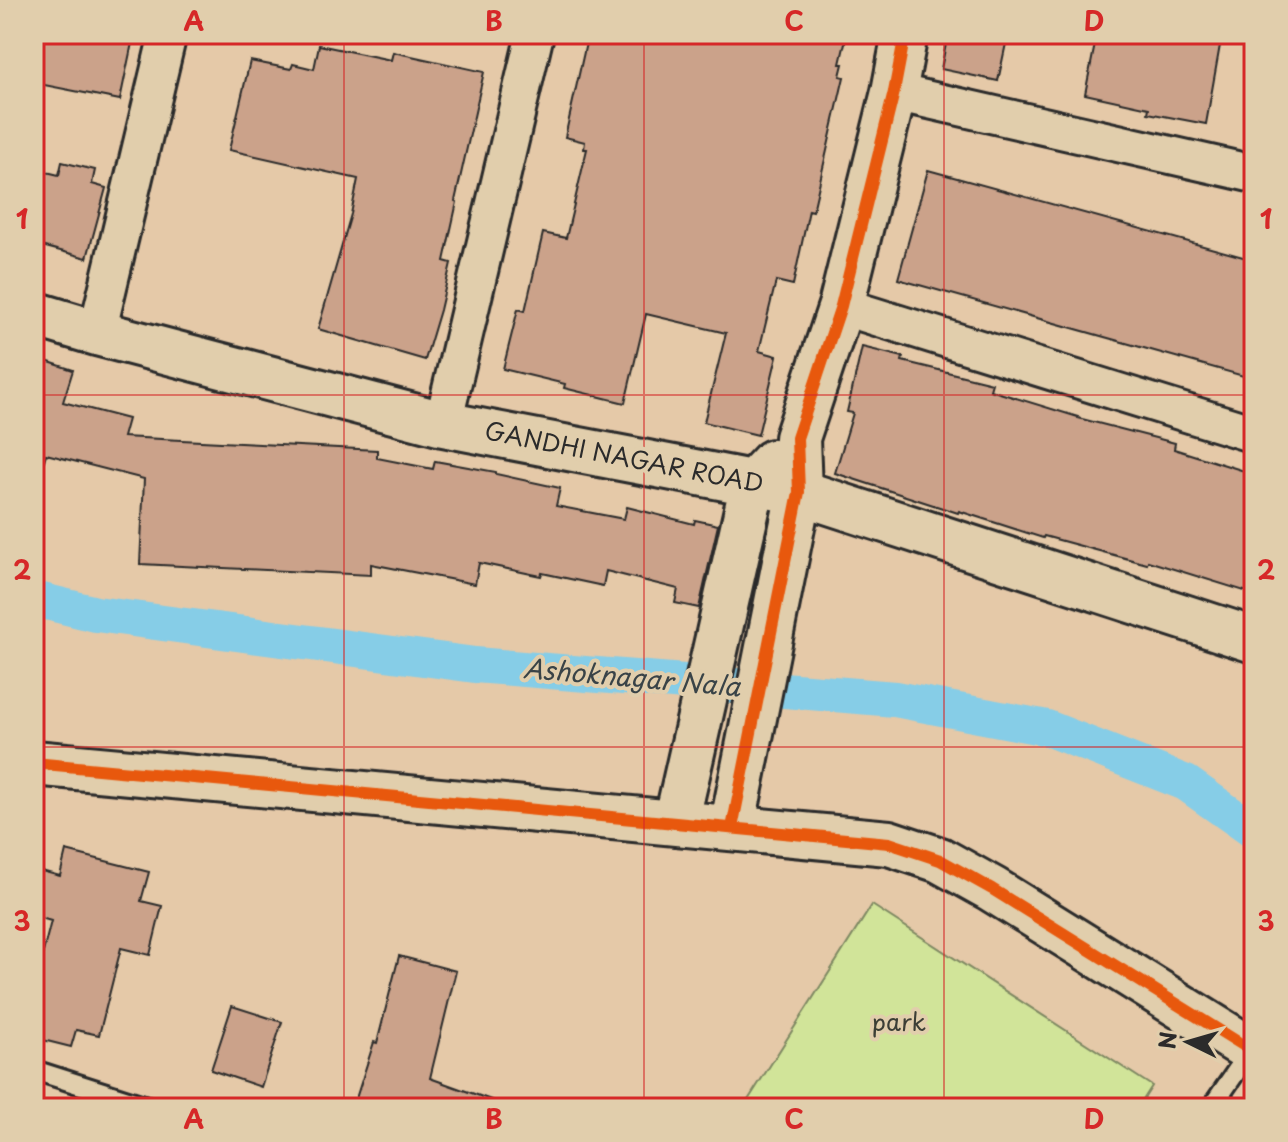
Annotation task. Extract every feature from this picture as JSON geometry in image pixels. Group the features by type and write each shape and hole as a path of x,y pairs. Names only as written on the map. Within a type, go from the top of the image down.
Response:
{"street":[{"path":"97,333 168,34"},
{"path":"680,804 749,503 797,438 841,306 894,92 905,34"},
{"path":"443,424 531,35"},
{"path":"894,92 1254,174"},
{"path":"841,306 1254,434"},
{"name":"GANDHI NAGAR ROAD","path":"34,314 749,503 797,507 1254,640"},
{"path":"736,811 797,507 797,438"},
{"path":"34,763 680,804 736,811 889,843 940,860 992,889 1252,1051"}],"lane":[{"path":"1211,1108 1252,1051"},
{"path":"34,1070 153,1108"}],"green space":[{"name":"park","path":"872,905 1152,1086 1138,1108 743,1108"}],"building":[{"path":"38,34 112,34 133,38 120,100 34,83 34,53"},
{"path":"588,34 847,34 840,64 843,64 840,76 844,77 793,285 776,281 759,351 777,356 758,435 704,422 726,333 646,314 625,403 503,369 518,309 525,311 543,233 566,238 587,149 584,149 585,142 565,137"},
{"path":"948,34 1008,34 998,81 941,69"},
{"path":"1097,34 1222,34 1206,124 1148,113 1149,108 1085,94"},
{"path":"319,45 391,60 393,52 484,72 444,261 451,263 425,360 318,329 358,179 229,150 250,61 291,69 293,64 314,69"},
{"path":"62,162 95,170 92,184 106,188 87,258 34,244 34,169 59,175"},
{"path":"928,170 1254,260 1254,379 898,279"},
{"path":"862,347 903,357 902,361 992,383 990,390 1078,418 1175,443 1174,449 1254,474 1254,594 1148,561 1147,564 1043,538 835,473 853,413 847,412"},
{"path":"34,357 73,370 63,402 128,419 123,437 377,450 377,458 433,469 435,461 560,488 556,506 624,519 627,507 694,524 695,520 718,525 699,608 675,603 678,589 606,571 603,586 479,563 475,584 371,564 371,575 140,564 144,479 46,454 40,474 34,473"},
{"path":"66,851 149,872 141,901 162,906 150,955 121,948 99,1035 76,1030 71,1047 39,1039 44,1021 34,1019 34,988 51,921 34,916 34,869 60,876"},
{"path":"399,956 456,971 430,1078 502,1104 501,1108 353,1108 374,1042 377,1043"},
{"path":"232,1006 282,1022 261,1087 211,1070"}],"waterway":[{"name":"Ashoknagar Nala","path":"34,599 96,614 475,665 895,699 1047,728 1186,783 1254,831"}],"cycle path":[{"path":"732,828 799,492 797,438 841,306 894,92 905,34"},
{"path":"34,763 889,843 940,860 992,889 1254,1052"}]}
